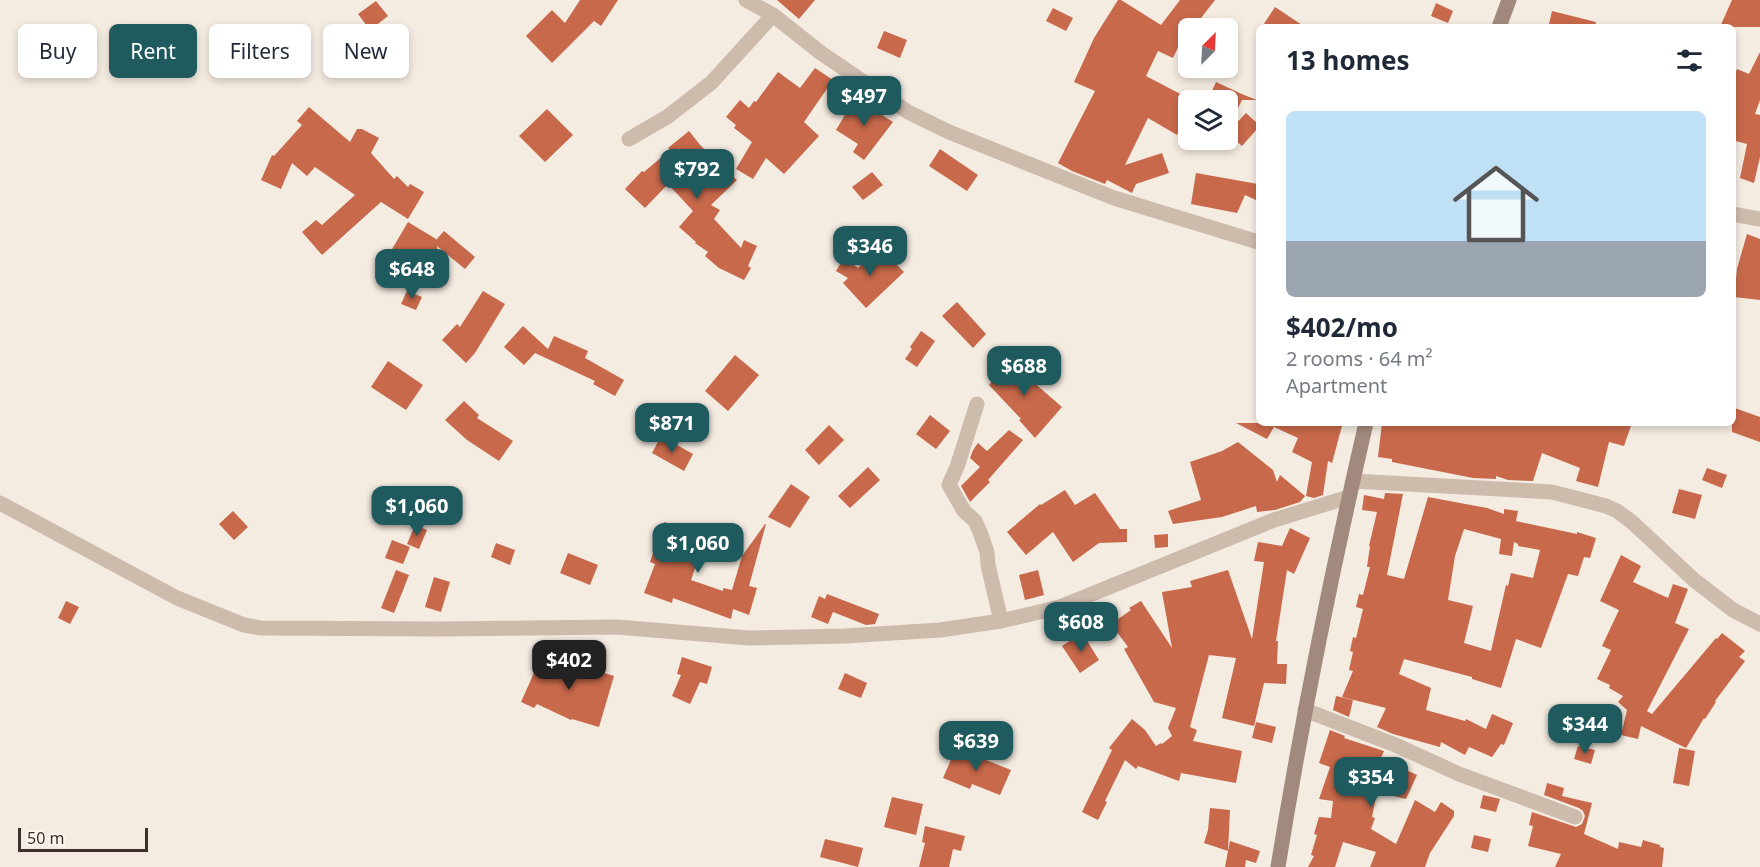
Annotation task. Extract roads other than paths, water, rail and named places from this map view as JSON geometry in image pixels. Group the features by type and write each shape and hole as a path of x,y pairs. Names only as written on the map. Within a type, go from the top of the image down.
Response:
{"street":[{"path":"746,0 773,15 845,71 908,112 949,132 1114,198 1256,241"},
{"path":"1500,24 1509,0"},
{"path":"629,139 667,117 711,83 773,15"},
{"path":"1736,215 1760,219"},
{"path":"977,404 949,485 964,511 975,521 980,532 987,552 988,566 1001,621"},
{"path":"1278,867 1305,710 1365,426"},
{"path":"1353,481 1552,492 1606,506 1632,522 1694,580 1733,610 1760,624"},
{"path":"0,503 177,598 244,625 261,628 617,627 749,638 845,636 940,630 1001,621 1060,607 1274,520 1349,497"},
{"path":"1305,710 1398,746 1459,774 1575,817"}]}
